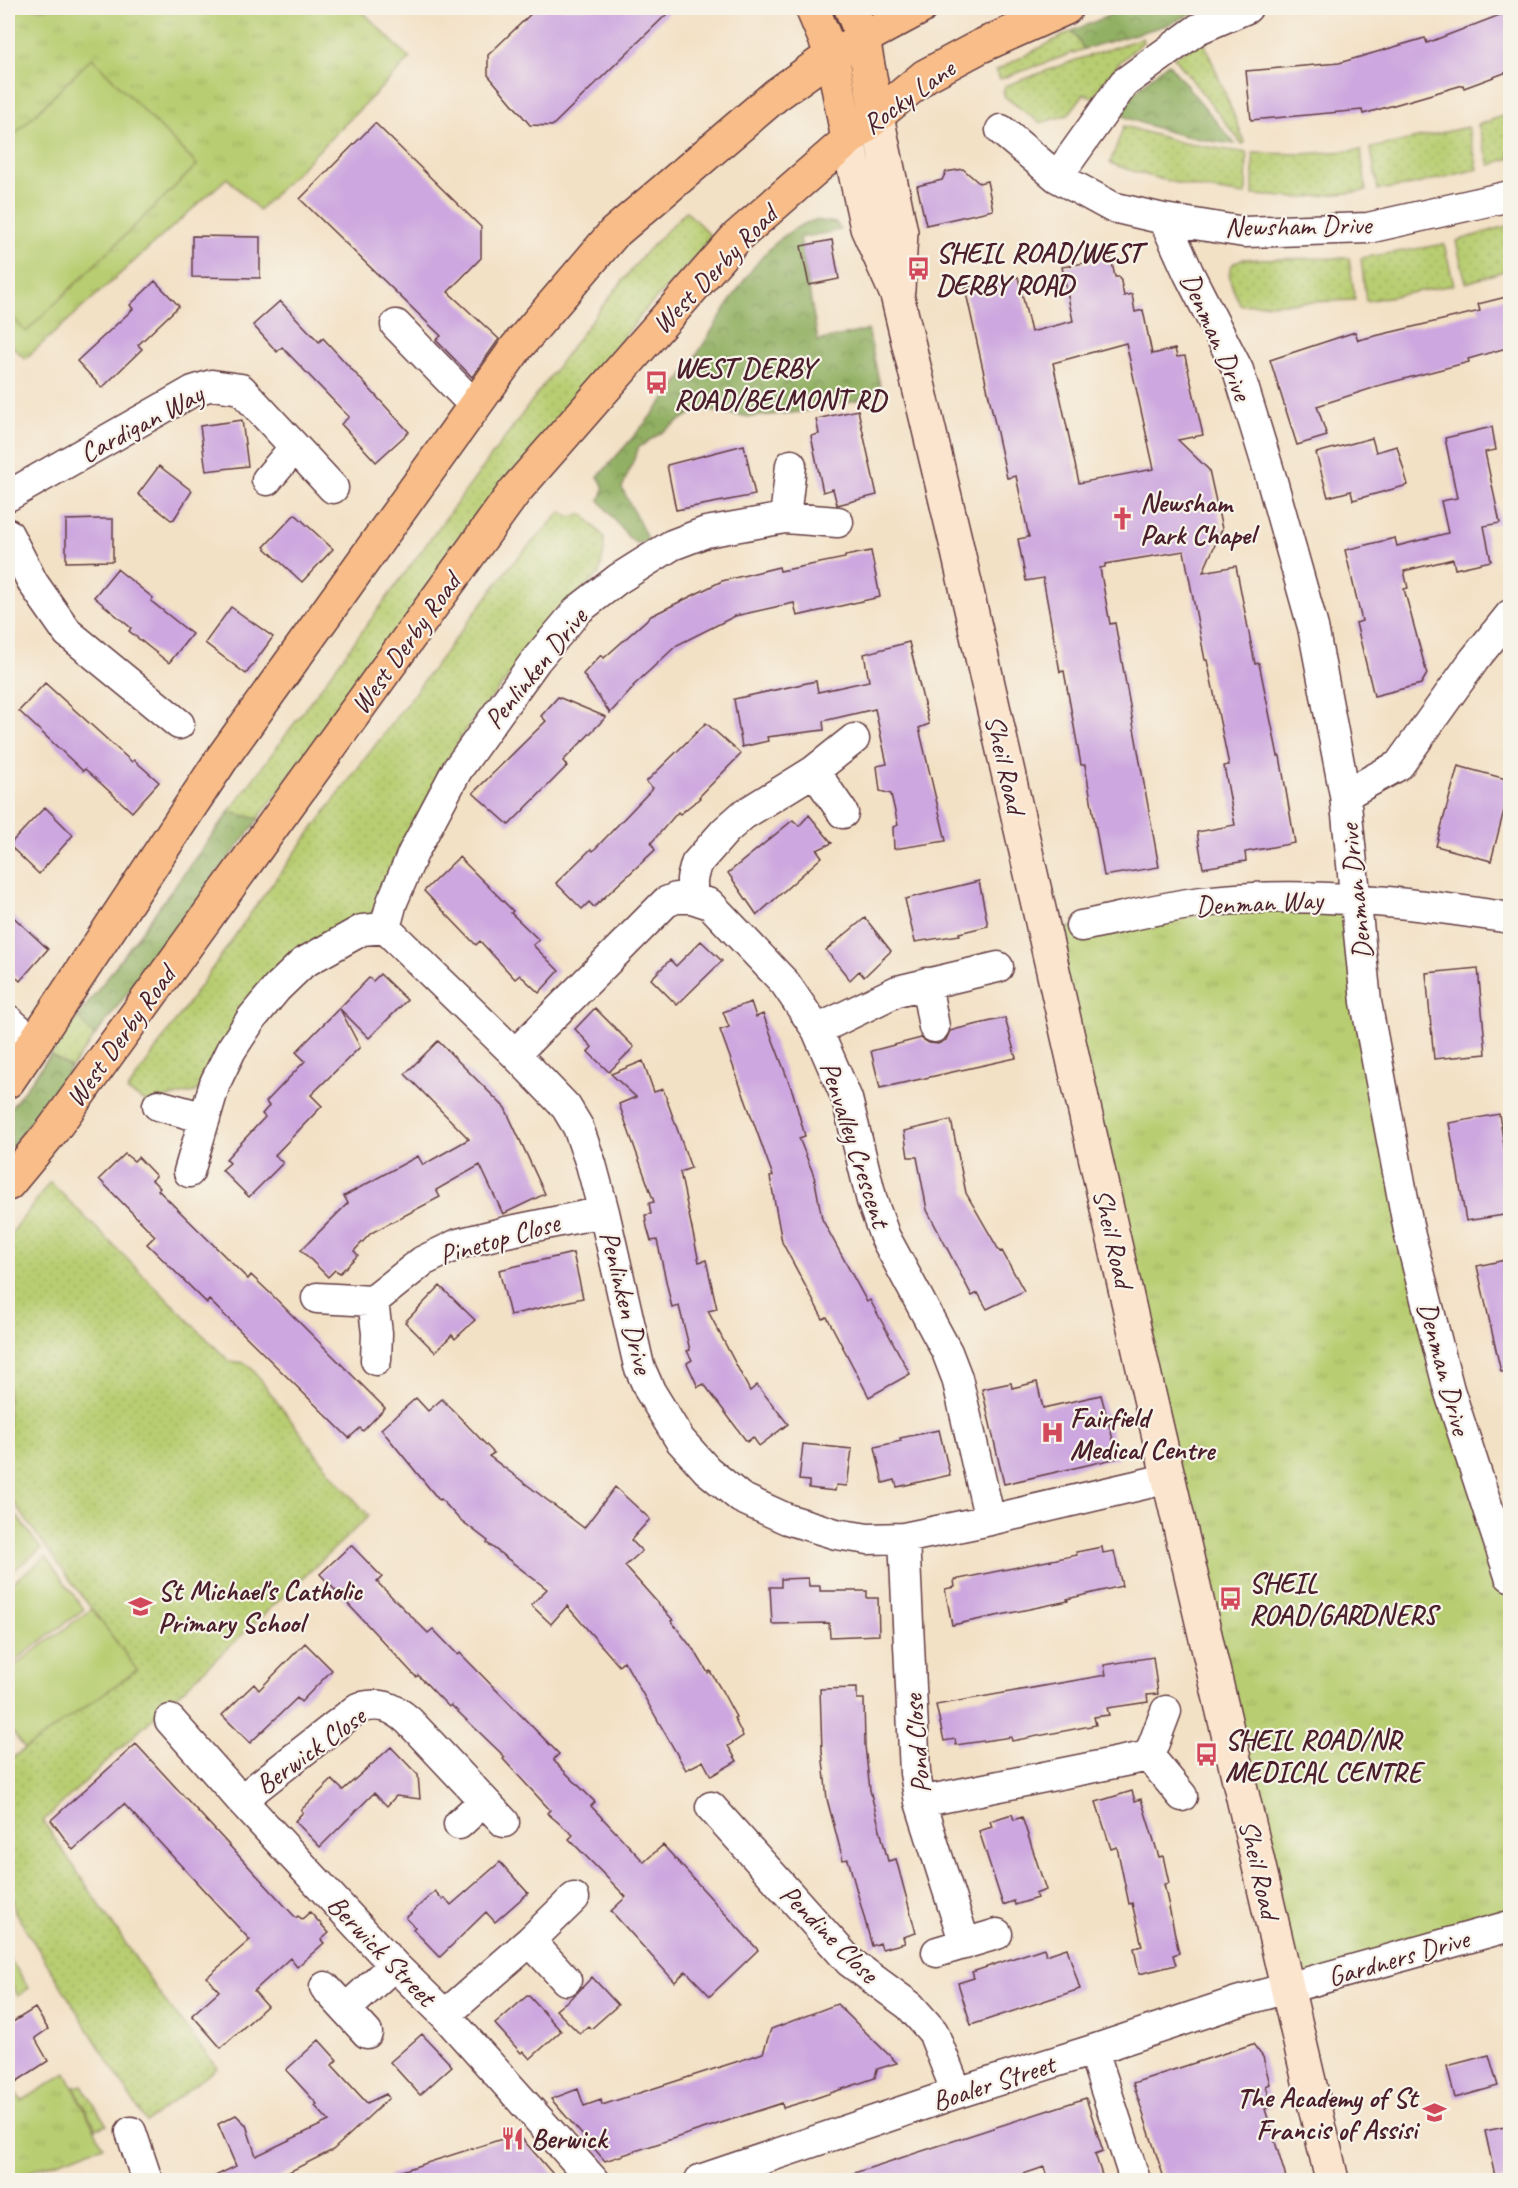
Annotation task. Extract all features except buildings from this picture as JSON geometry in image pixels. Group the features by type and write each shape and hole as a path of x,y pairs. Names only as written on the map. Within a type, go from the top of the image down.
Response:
{"highway":[{"path":"812,8 832,55 848,140"},
{"path":"851,8 863,38 877,116"},
{"path":"8,1081 223,757 516,348 614,233 776,95 832,55 920,8"},
{"name":"Rocky Lane","path":"848,140 925,76 981,46 1066,8"},
{"name":"West Derby Road","path":"8,1184 52,1131 515,491 737,237 848,140"}],"main road":[{"name":"Sheil Road","path":"877,116 901,232 897,295"},
{"name":"Sheil Road","path":"848,140 867,228 897,295 956,543 1149,1394 1332,2181"}],"street":[{"path":"1057,177 1124,83 1198,29 1247,8"},
{"name":"Newsham Drive","path":"1001,130 1057,177 1112,207 1164,219 1244,232 1368,228 1510,196"},
{"name":"Denman Drive","path":"1164,219 1238,370 1313,627 1345,795 1366,1002 1410,1236 1449,1390 1510,1576"},
{"path":"396,325 475,405"},
{"name":"Cardigan Way","path":"8,496 193,391 212,385 241,389 333,488"},
{"path":"267,480 295,447"},
{"path":"785,518 790,465"},
{"name":"Penlinken Drive","path":"838,522 785,518 706,532 672,544 618,579 578,610 536,660 457,770 413,853 392,903 385,927 566,1107 578,1127 591,1164 639,1366 650,1391 680,1440 707,1470 741,1498 787,1519 836,1534 867,1539 904,1538 1170,1478"},
{"path":"8,534 33,583 68,633 179,723"},
{"path":"1345,795 1399,765 1474,660 1510,615"},
{"path":"515,1054 666,902 676,898 692,898 696,864 743,815 814,771 854,739"},
{"path":"814,771 843,813"},
{"name":"Denman Way","path":"1081,926 1201,903 1287,897 1429,905 1510,918"},
{"name":"Penvalley Crescent","path":"692,898 710,904 766,962 785,983 817,1030 847,1099 872,1201 885,1237 946,1352 957,1378 990,1520"},
{"path":"189,1172 215,1083 231,1050 252,1018 277,988 303,963 362,930 385,927"},
{"path":"817,1030 897,991 998,967"},
{"path":"926,983 934,1027"},
{"path":"8,1020 34,1043"},
{"path":"158,1105 205,1118"},
{"name":"Pinetop Close","path":"373,1301 423,1261 458,1244 604,1212"},
{"path":"317,1298 373,1301 377,1333 376,1360"},
{"name":"Pond Close","path":"904,1538 915,1773 951,1948 997,1934"},
{"name":"Berwick Close","path":"241,1800 358,1708 373,1704 386,1706 404,1716 494,1812 459,1824"},
{"path":"1149,1756 1166,1711"},
{"name":"Berwick Street","path":"170,1720 394,1965 445,2015 593,2181"},
{"path":"920,1802 1149,1756"},
{"path":"1149,1756 1182,1796"},
{"name":"Pendine Close","path":"711,1808 850,1962 910,2006 933,2032 957,2093"},
{"path":"445,2015 530,1941 574,1898"},
{"name":"Gardners Drive","path":"1286,1988 1510,1926"},
{"path":"530,1941 566,1980"},
{"path":"346,2009 394,1965"},
{"path":"325,1987 367,2033"},
{"name":"Boaler Street","path":"700,2181 738,2175 957,2093 1286,1988"},
{"path":"1093,2050 1135,2181"},
{"path":"131,2132 147,2181"}],"green space":[{"path":"8,8 359,8 410,59 259,210 227,178 25,359 8,342"},
{"path":"1127,8 1203,8 1170,24 1084,49 1072,31"},
{"path":"1072,31 1084,49 1000,79 995,71"},
{"path":"1142,38 1143,42 1118,64 1093,98 1084,94 1068,115 1040,123 1005,97 1003,93 1005,86"},
{"path":"1203,39 1245,143 1242,144 1174,57"},
{"path":"92,58 197,165 26,332 8,313 8,141"},
{"path":"1168,63 1235,144 1174,133 1116,113 1142,85"},
{"path":"1510,113 1510,158 1490,165 1478,125"},
{"path":"1124,126 1183,143 1247,153 1246,195 1177,183 1110,163"},
{"path":"1468,127 1478,169 1412,185 1378,190 1371,148"},
{"path":"1361,150 1366,191 1299,198 1253,195 1253,153 1302,154"},
{"path":"686,211 713,238 647,308 558,419 8,1152 8,1112 596,314 645,253"},
{"path":"815,220 836,223 841,230 800,238 818,341 868,330 882,395 800,412 750,417 698,409 639,447 622,488 649,542 636,543 629,538 599,500 603,488 598,477 671,391 756,265 793,229"},
{"path":"1510,225 1510,269 1466,283 1456,241"},
{"path":"1444,244 1454,285 1366,301 1361,258"},
{"path":"1349,258 1355,300 1240,305 1230,279 1231,267 1235,262 1243,259"},
{"path":"561,512 571,517 583,514 604,537 604,552 599,574 574,597 470,724 446,761 373,912 195,1092 146,1102 127,1091 250,914 349,780 510,566"},
{"path":"230,812 259,819 94,1037 78,1017"},
{"path":"1355,900 1366,1002 1510,1576 1510,1926 1286,1988 1044,931"},
{"path":"51,1055 71,1068 8,1152 8,1112"},
{"name":"St Michael's Catholic Primary School","path":"50,1182 229,1361 245,1363 253,1370 333,1476 369,1516 43,1821 161,1996 217,2068 146,2122 15,1912 8,1876 8,1761 136,1670 8,1495 8,1238"},
{"path":"8,1504 41,1549 8,1574"},
{"path":"46,1557 84,1609 8,1666 8,1586"},
{"path":"92,1609 137,1670 25,1749 8,1726 8,1670"},
{"path":"8,1956 29,1988 18,1996 8,1979"},
{"path":"66,2073 103,2146 8,2179 8,2083 22,2101"},
{"path":"82,2085 107,2125 96,2129 74,2087"}],"place":[{"name":"SHEIL ROAD/WEST DERBY ROAD","path":"918,268"},
{"name":"WEST DERBY ROAD/BELMONT RD","path":"656,383"},
{"name":"Newsham Park Chapel","path":"1122,518"},
{"name":"Fairfield Medical Centre","path":"1052,1433"},
{"name":"SHEIL ROAD/GARDNERS","path":"1231,1598"},
{"name":"St Michael's Catholic Primary School","path":"140,1606"},
{"name":"SHEIL ROAD/NR MEDICAL CENTRE","path":"1207,1755"},
{"name":"The Academy of St Francis of Assisi","path":"1435,2113"},
{"name":"Berwick","path":"513,2138"}]}
